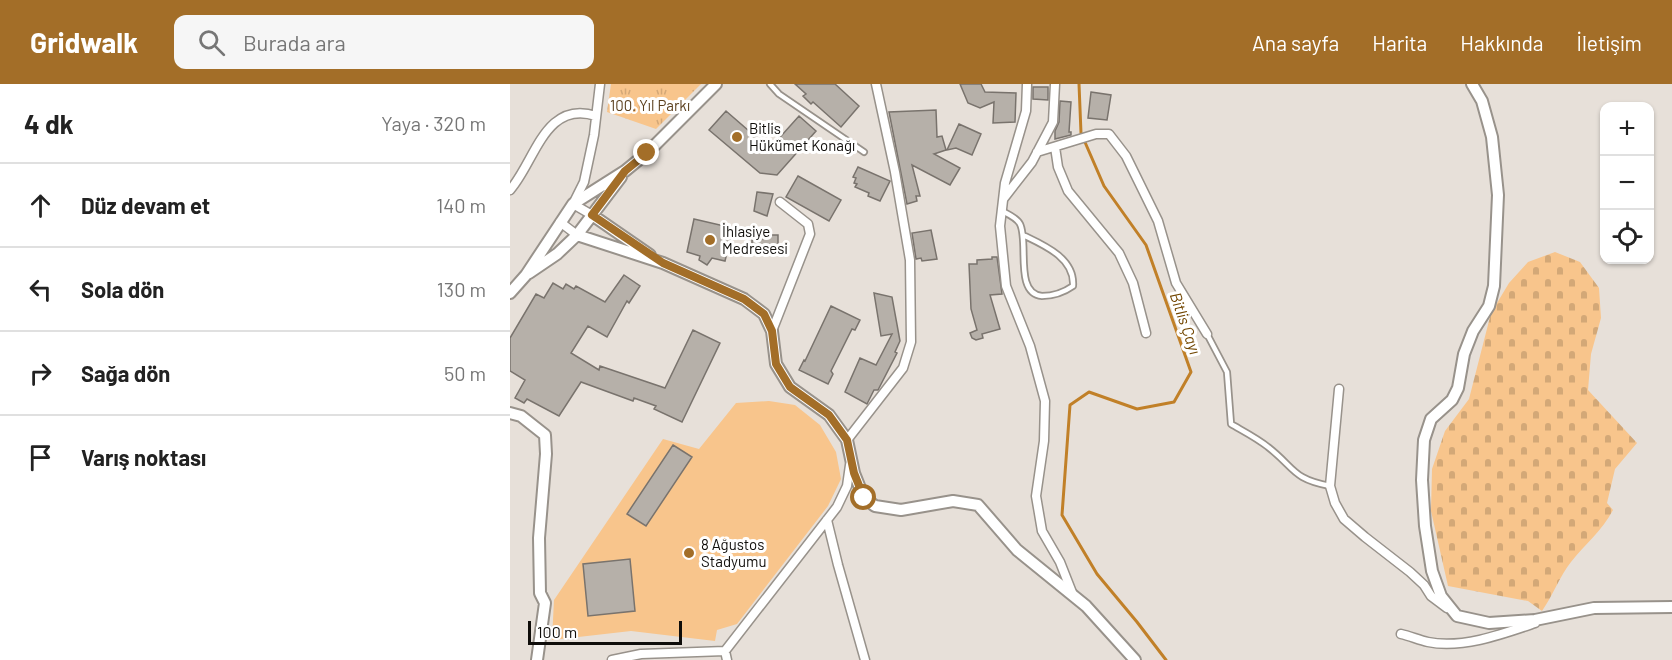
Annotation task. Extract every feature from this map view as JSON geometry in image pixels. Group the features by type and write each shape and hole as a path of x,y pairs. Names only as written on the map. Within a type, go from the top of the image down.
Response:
{"street":[{"path":"510,293 526,274 573,204 584,182 600,84"},
{"path":"573,204 625,171 647,153 716,84"},
{"path":"847,440 903,368 911,342 909,260 895,172 876,84"},
{"path":"1027,84 1026,111 1005,183 999,226 1006,286 1030,346 1045,401 1044,441 1036,496 1042,531 1060,562 1074,596"},
{"path":"1003,199 1032,162 1053,122 1055,84"},
{"path":"1457,616 1441,596 1432,572 1425,526 1422,480 1424,440 1431,419 1452,400 1458,388 1464,354 1473,331 1489,306 1494,286 1497,183 1492,137 1482,101 1471,85"},
{"path":"510,190 527,164 539,139 562,117 576,112 596,116"},
{"path":"1036,152 1096,134 1109,134 1126,156 1158,221 1176,283 1207,334"},
{"path":"1055,147 1058,166 1068,191 1119,253 1133,283 1146,333"},
{"path":"526,274 557,254 577,234 625,171"},
{"path":"772,331 810,234 808,224 780,202"},
{"path":"573,204 663,263"},
{"path":"560,222 577,234 663,263 744,299 764,314 772,331 776,364 790,387 829,415 847,440 854,473 864,498 875,506 901,510 952,501 978,506 1017,550 1086,606 1135,660"},
{"path":"1339,389 1330,486 1335,503 1344,519 1410,572 1424,585 1431,596 1457,616 1489,623 1535,620 1594,608 1672,607"},
{"path":"510,413 521,416 545,435 546,454 539,538 540,593 545,603 537,660"},
{"path":"612,660 641,654 726,656 837,507 847,486 851,459"},
{"path":"827,520 865,660"},
{"path":"1401,634 1430,643 1463,642 1489,638 1555,616"}],"lane":[{"path":"770,84 779,94 864,152"},
{"path":"1002,211 1019,221 1024,236 1023,274 1030,290 1037,295 1052,296 1065,292 1073,286 1074,276 1061,258 1046,246 1024,236"},
{"path":"1207,334 1227,372 1231,424 1265,444 1280,456 1298,476 1313,483 1330,486"}],"green space":[{"name":"100. Yıl Parkı","path":"611,84 701,84 656,129 607,112"},
{"path":"1555,252 1580,262 1599,288 1601,318 1591,354 1588,390 1637,443 1615,469 1607,503 1613,510 1609,518 1567,567 1542,611 1528,601 1448,586 1431,511 1432,469 1445,431 1469,399 1491,313 1509,283 1528,262"},
{"name":"8 Ağustos Stadyumu","path":"769,401 795,405 820,425 836,452 841,479 828,506 737,624 717,630 715,641 631,631 552,640 554,600 663,439 699,449 736,403"}],"building":[{"path":"795,84 835,84 859,106 841,127 813,102 811,104 803,96 806,94"},
{"path":"960,84 981,84 985,92 1016,93 1015,122 993,123 994,102 980,108 968,103"},
{"path":"1033,87 1048,87 1048,100 1033,99"},
{"path":"1091,92 1111,95 1107,120 1088,118"},
{"path":"1060,101 1071,102 1069,132 1071,135 1055,139 1055,131 1059,122"},
{"path":"936,110 937,137 942,136 946,150 934,154 960,168 950,185 912,165 920,196 916,196 917,201 907,204 889,112"},
{"name":"Bitlis Hükümet Konağı","path":"726,111 764,144 773,145 799,116 816,131 777,175 760,173 709,130"},
{"path":"959,124 981,134 972,155 956,148 947,150"},
{"path":"858,167 890,181 880,201 855,187 856,178 853,177"},
{"path":"798,176 841,200 829,221 786,197"},
{"path":"757,192 773,194 767,216 754,211"},
{"name":"İhlasiye Medresesi","path":"694,219 733,228 725,261 712,258 707,265 699,260 700,256 687,252"},
{"path":"931,230 937,259 922,261 921,258 916,259 912,233"},
{"path":"765,235 778,235 778,245 782,247 778,247 778,251 762,251 762,247 752,246 752,237 763,239"},
{"path":"992,257 997,257 1002,294 990,295 1000,329 982,334 983,338 976,340 970,333 977,330 971,309 969,264 977,264 977,260 992,259"},
{"path":"624,275 640,286 629,303 627,301 607,337 588,326 571,353 599,370 600,366 665,388 693,330 720,343 682,422 654,409 656,406 634,398 633,401 581,382 559,416 527,399 524,403 515,398 525,380 510,371 510,338 536,294 544,298 553,283 563,289 566,284 574,289 576,286 605,302"},
{"path":"874,293 892,297 900,341 895,352 897,353 878,390 874,390 867,404 845,392 860,358 876,365 892,334 881,336"},
{"path":"831,306 860,320 855,330 852,329 831,371 833,374 828,384 799,370"},
{"path":"673,445 692,457 646,526 627,514"},
{"path":"630,559 635,611 588,616 583,564"}],"waterway":[{"name":"Bitlis Çayı","path":"1079,84 1081,133 1104,186 1146,245 1191,372 1174,402 1137,409 1089,392 1070,405 1062,515 1097,574 1166,660"}],"place":[{"name":"Bitlis Hükümet Konağı","path":"737,137"},
{"name":"İhlasiye Medresesi","path":"710,240"},
{"name":"8 Ağustos Stadyumu","path":"689,553"}],"route":[{"path":"647,153 625,171 592,215 663,263 744,299 764,314 772,331 776,364 790,387 829,415 847,440 854,473 864,498"}]}
